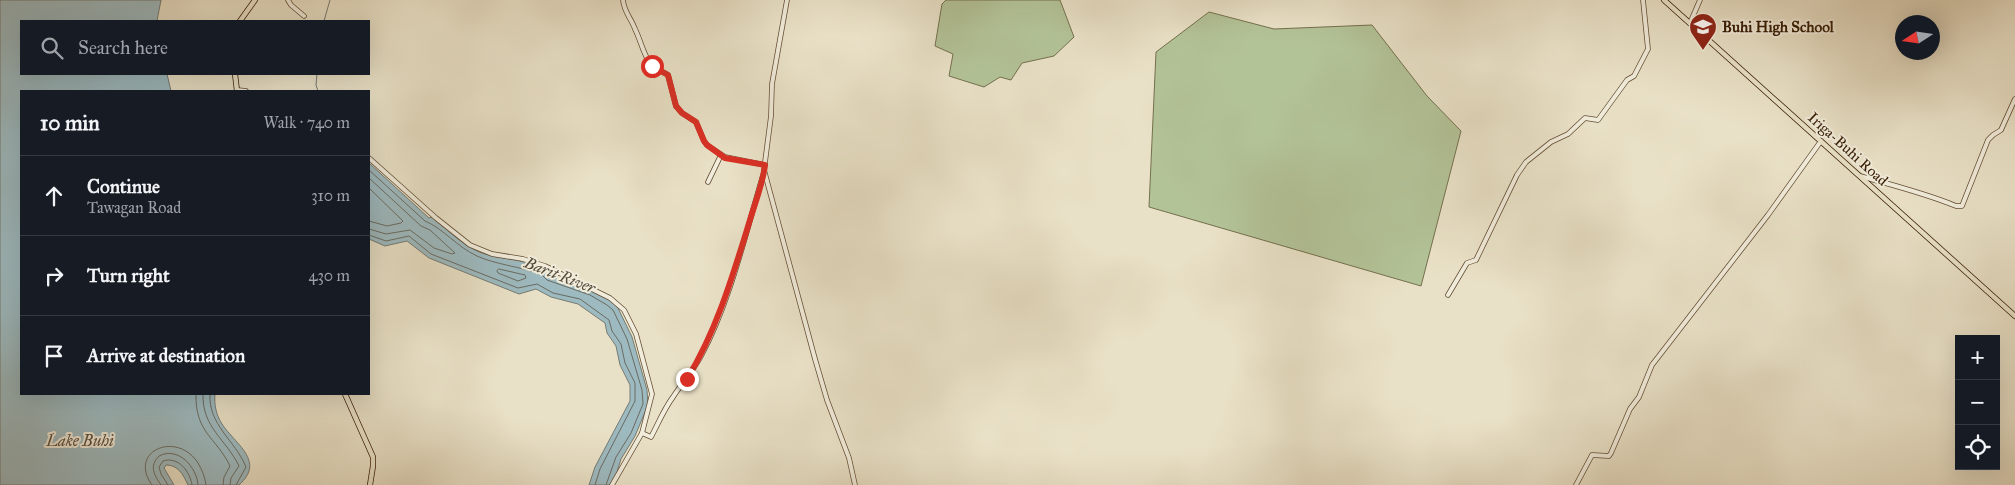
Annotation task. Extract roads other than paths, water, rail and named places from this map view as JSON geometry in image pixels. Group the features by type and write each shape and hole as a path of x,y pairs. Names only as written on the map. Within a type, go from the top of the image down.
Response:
{"main road":[{"path":"241,20 255,0"},
{"name":"Iriga-Buhi Road","path":"1664,0 2015,316"},
{"path":"235,75 237,90"},
{"path":"345,395 372,457 373,466 370,485"}],"street":[{"path":"288,0 304,16"},
{"path":"623,0 625,11 636,29 639,42 652,66 666,73 669,77 672,95 678,109 696,122 704,141 725,158 765,168"},
{"path":"642,433 651,437 673,396 687,379 701,356 716,325 737,263 765,168 773,76 787,0"},
{"path":"1448,295 1467,263 1476,260 1517,175 1526,162 1551,142 1568,134 1585,118 1596,120 1600,118 1624,84 1634,76 1649,46 1643,0"},
{"path":"1690,23 1700,0"},
{"path":"1860,176 1909,189 1956,206 1962,206 1988,140 1992,135 2001,130 2015,99"},
{"path":"1576,485 1592,455 1609,456 1630,409 1639,397 1652,365 1747,243 1821,141"},
{"path":"708,182 721,155"},
{"path":"370,159 436,218 470,245 492,254 523,259 546,266 610,298 624,310 636,334 652,394 642,433 612,485"},
{"path":"765,168 815,359 827,400 849,458 855,485"}],"water":[{"name":"Lake Buhi","path":"0,0 161,0 157,20 20,20 20,75 167,75 171,90 20,90 20,395 215,395 216,409 220,421 246,453 250,468 247,476 239,485 188,485 180,471 170,465 166,465 164,468 174,485 0,485"},
{"path":"370,164 429,218 432,217 472,249 487,255 517,260 535,266 549,276 592,291 610,300 617,306 632,337 647,390 648,405 635,436 621,459 610,485 589,485 595,467 630,401 630,385 620,365 616,346 607,333 605,323 578,304 551,297 536,289 519,294 429,258 407,241 385,246 370,239"}],"waterway":[{"path":"324,20 330,0"},
{"path":"317,75 318,90"}],"place":[{"name":"Buhi High School","path":"1703,51"}],"water label":[{"name":"Barit River","path":"560,275"}]}
